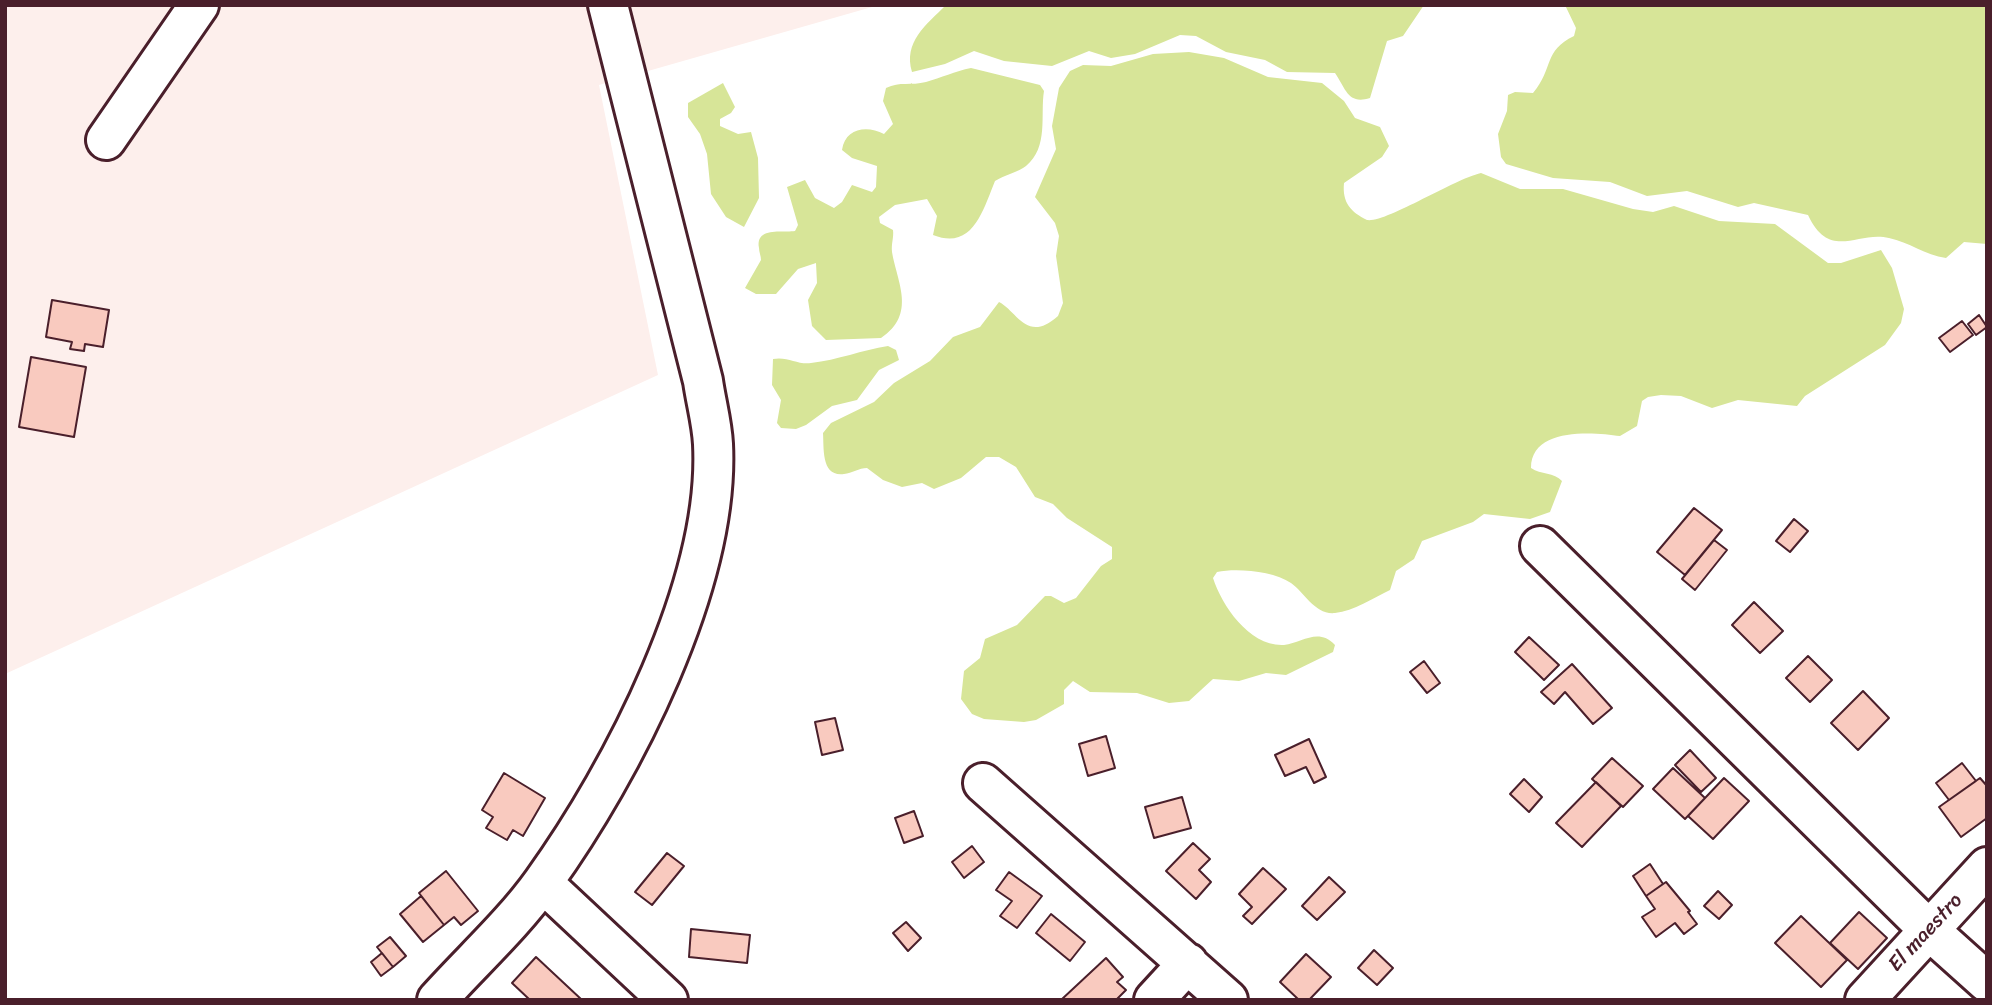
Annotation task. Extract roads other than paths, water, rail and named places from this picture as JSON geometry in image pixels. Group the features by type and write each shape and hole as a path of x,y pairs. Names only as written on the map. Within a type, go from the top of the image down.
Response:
{"street":[{"path":"106,140 199,5"},
{"path":"437,1000 543,883 628,746 687,608 709,509 713,444 703,381 608,5"},
{"path":"1541,546 1929,930 1987,982"},
{"path":"983,783 1228,1000"},
{"name":"El maestro","path":"1865,1000 1987,867"},
{"path":"543,883 668,1000"},
{"path":"1154,1000 1188,963"}]}
